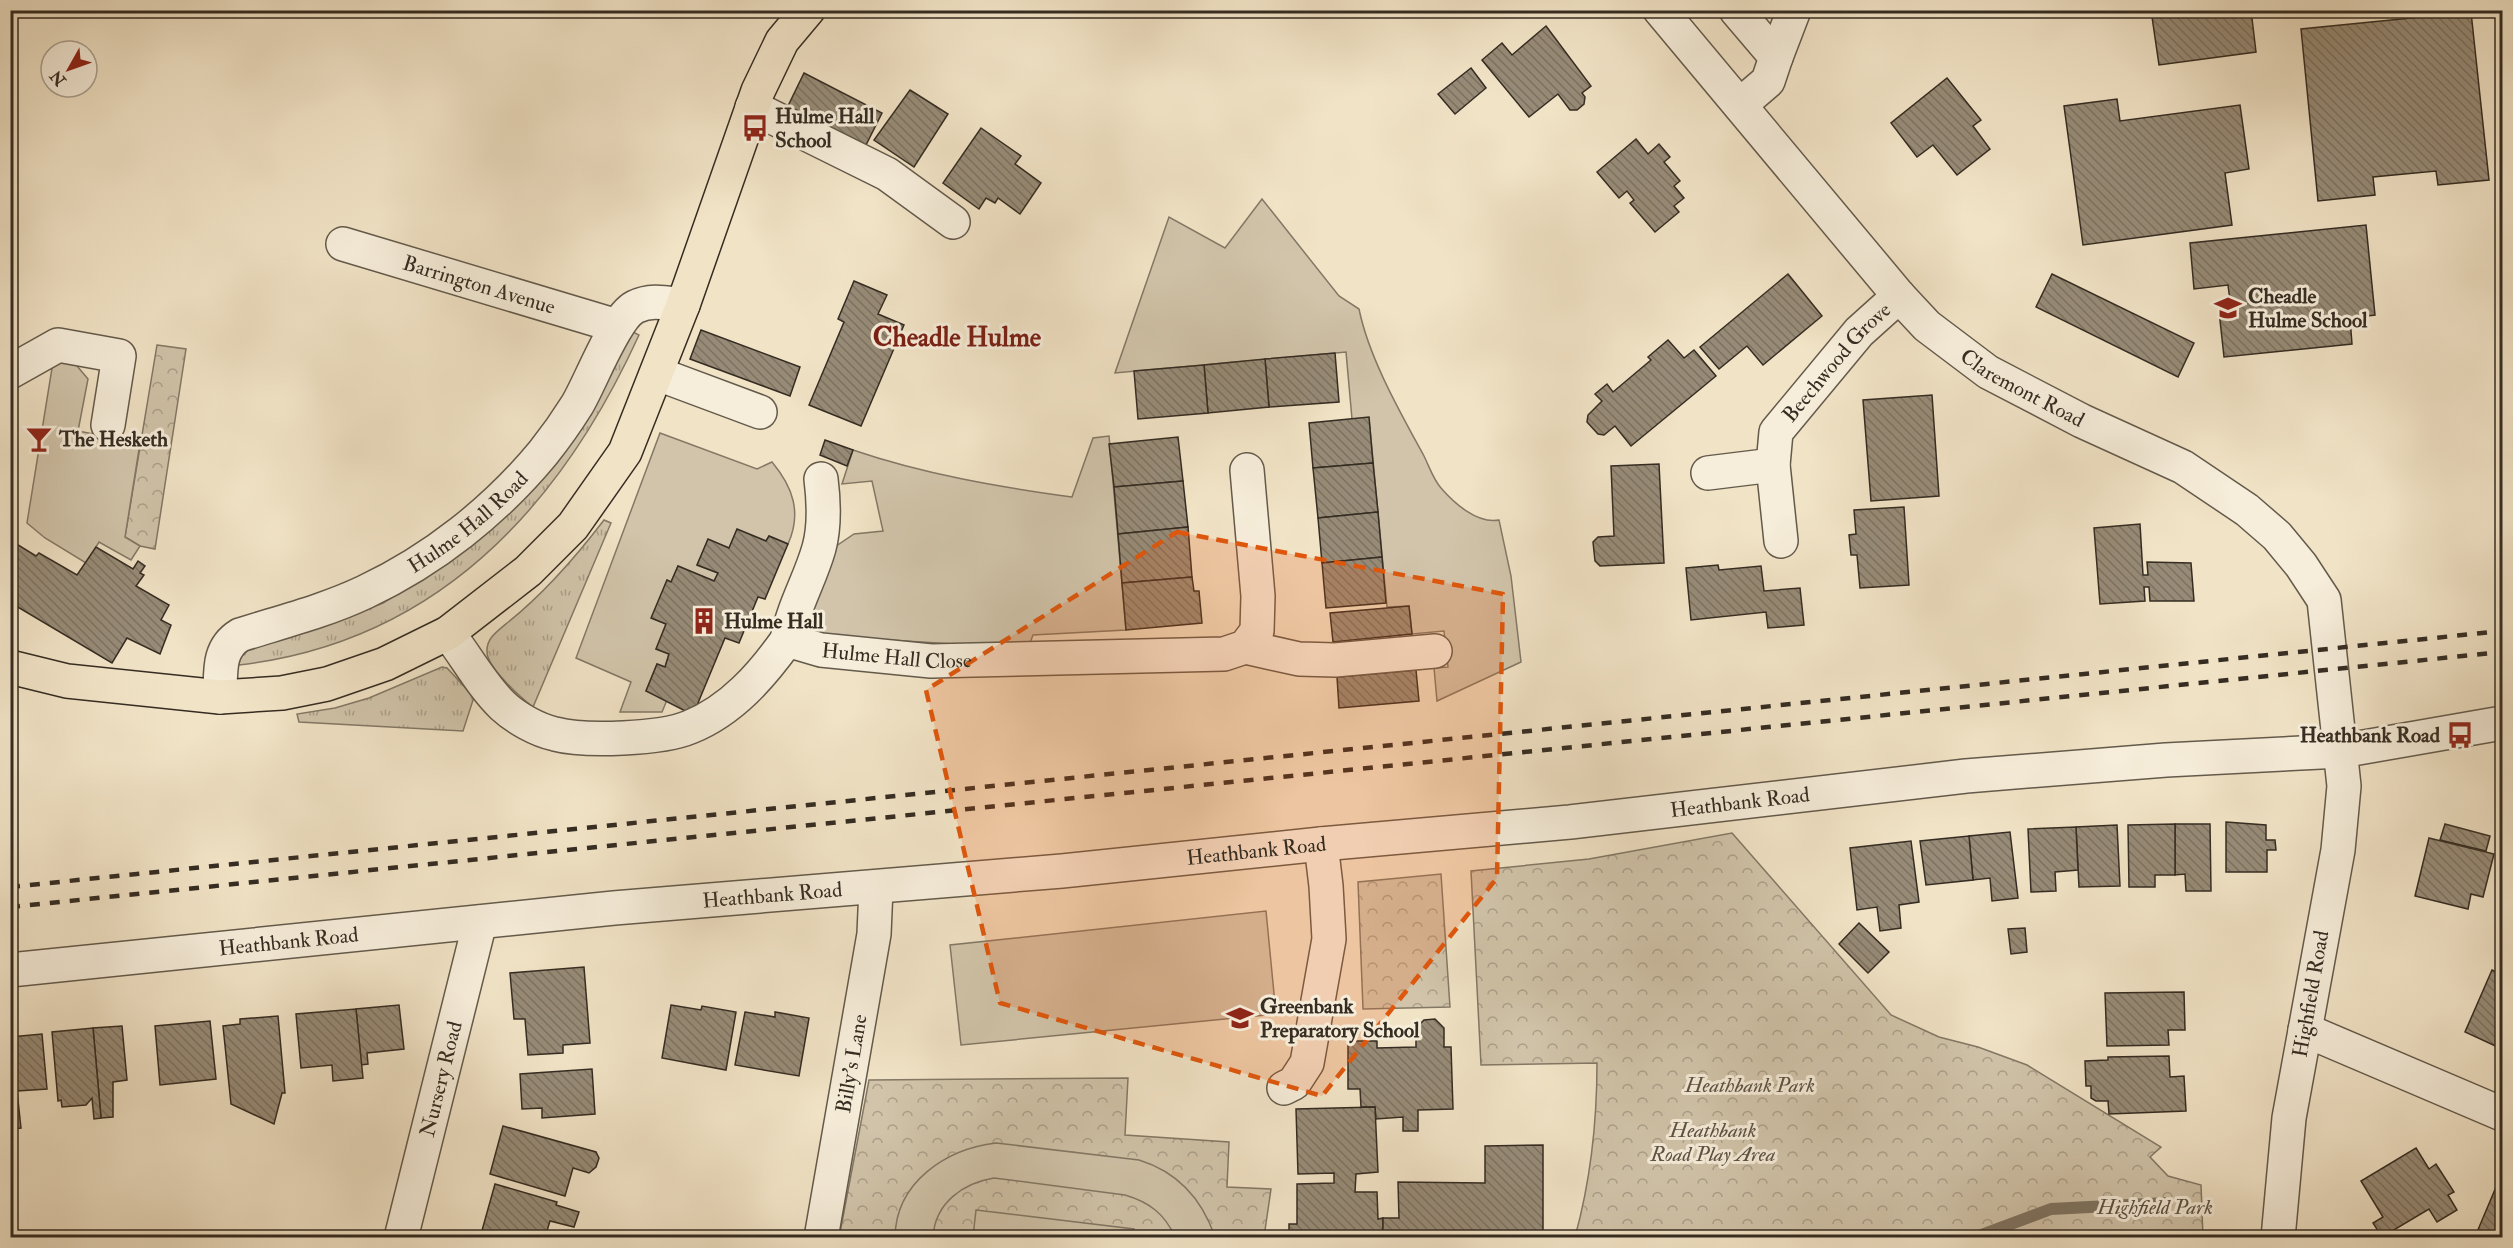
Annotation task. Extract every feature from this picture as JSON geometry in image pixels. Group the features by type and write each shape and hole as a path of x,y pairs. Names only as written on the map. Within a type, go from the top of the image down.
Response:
{"main road":[{"path":"10,667 67,681 220,697 282,693 327,684 385,664 448,633 528,571 573,526 625,452 658,374 752,107 782,41 808,10"}],"street":[{"name":"Claremont Road","path":"1660,10 1899,297 1928,326 1988,372 2082,421 2183,466 2247,510 2277,536 2301,565 2324,600 2341,751"},
{"path":"1736,10 1776,57"},
{"path":"1740,105 1768,81 1794,10"},
{"path":"752,107 887,174 953,222"},
{"name":"Barrington Avenue","path":"343,244 617,326"},
{"name":"Beechwood Grove","path":"1780,541 1773,465 1776,432 1859,332 1899,297"},
{"name":"Hulme Hall Road","path":"220,697 222,654 230,641 240,635 363,593 410,569 446,546 498,499 542,453 577,405 617,326 633,308 653,301 683,305"},
{"path":"10,372 58,345 119,356 108,425"},
{"path":"658,374 760,412"},
{"path":"1708,472 1773,465"},
{"path":"1247,470 1258,614 1257,631 1245,647 1299,659 1335,660 1435,651"},
{"path":"448,633 503,706 528,724 555,735 604,738 643,736 690,728 726,706 761,676 787,640 792,615 820,542 824,510 821,480"},
{"name":"Hulme Hall Close","path":"787,640 821,650 931,661 1224,654 1245,647"},
{"name":"Heathbank Road","path":"10,970 480,922 876,888 1570,822 1966,776 2166,760 2341,751 2502,723"},
{"name":"Highfield Road","path":"2278,1238 2289,1118 2338,850 2344,786 2341,751"},
{"path":"1284,1088 1294,1083 1307,1063 1327,950 1326,886 1321,844"},
{"name":"Billy's Lane","path":"821,1238 872,945 876,888"},
{"name":"Nursery Road","path":"401,1238 480,922"},
{"path":"2305,1030 2502,1114"}],"highlighted area":[{"path":"1177,532 1503,594 1497,878 1322,1096 1000,1003 926,690"}],"green space":[{"path":"1262,199 1339,296 1359,309 1378,365 1438,484 1452,500 1474,516 1499,520 1511,576 1521,662 1437,701 1434,668 1448,667 1444,631 1412,634 1409,606 1387,607 1369,418 1352,419 1346,352 1115,373 1169,217 1225,248"},
{"path":"633,332 639,335 607,398 571,456 530,509 484,556 432,596 374,628 310,651 239,665 240,658 250,648 383,603 444,566 471,546 499,520"},
{"path":"157,345 186,349 155,549 140,546 125,537"},
{"path":"72,360 88,379 78,431 140,443 125,537 140,546 131,560 99,542 86,563 45,538 27,523 53,362"},
{"path":"660,433 757,469 772,462 790,491 795,511 794,522 788,544 769,536 766,541 737,530 729,548 708,540 697,565 718,573 714,581 678,566 671,582 667,580 652,618 666,624 656,649 669,654 665,667 657,664 646,691 667,700 662,712 620,712 631,682 576,658"},
{"path":"1109,436 1126,630 1033,635 1030,643 970,645 825,636 809,620 826,553 854,534 883,531 872,481 842,484 853,450 961,479 1072,497 1093,438"},
{"path":"604,520 611,523 533,707 498,674 488,658 488,643 496,632 534,600 559,574"},
{"path":"442,667 447,668 474,697 463,731 299,722 297,714 335,708 369,698"},
{"name":"Heathbank Park","path":"1732,833 1891,1015 1939,1037 1978,1047 2027,1065 2161,1147 2150,1157 2168,1176 2201,1185 2203,1237 1575,1237 1592,1151 1597,1063 1481,1065 1471,871 1589,859"},
{"path":"1441,874 1450,1007 1363,1009 1358,882"},
{"path":"1266,911 1276,1014 961,1045 950,945"},
{"path":"1128,1078 1125,1135 1229,1142 1227,1187 1271,1189 1264,1237 839,1238 869,1080"},
{"path":"996,1143 1139,1160 1153,1165 1177,1180 1196,1199 1215,1237 1175,1237 1161,1215 1142,1201 1125,1195 994,1178 972,1185 953,1197 939,1214 933,1237 895,1237 898,1217 904,1200 927,1172 959,1152"},
{"path":"976,1210 1134,1229 1133,1237 973,1237"}],"building":[{"path":"2151,10 2251,10 2256,52 2159,65"},
{"path":"2471,12 2489,180 2438,185 2436,171 2373,177 2375,195 2318,201 2301,29"},
{"path":"1546,26 1591,86 1582,93 1585,97 1584,104 1577,110 1570,110 1558,94 1529,117 1482,60 1502,43 1512,55"},
{"path":"1471,68 1486,88 1455,114 1438,94"},
{"path":"804,73 882,113 866,145 788,106"},
{"path":"1947,78 1981,120 1973,126 1990,149 1957,175 1933,145 1917,157 1891,123"},
{"path":"910,90 948,114 914,167 874,140"},
{"path":"2117,99 2120,121 2240,105 2249,169 2225,173 2232,225 2083,245 2064,106"},
{"path":"981,128 1021,156 1015,164 1041,183 1020,214 998,198 995,203 986,198 979,209 943,183"},
{"path":"1636,139 1648,154 1659,144 1670,157 1664,162 1680,181 1674,186 1684,198 1674,206 1679,212 1655,232 1630,203 1634,200 1627,191 1619,198 1597,172"},
{"path":"2366,225 2375,315 2350,318 2352,344 2224,357 2219,311 2231,309 2228,285 2194,289 2190,243"},
{"path":"1788,274 1822,316 1763,365 1747,346 1719,369 1700,347"},
{"path":"2052,274 2194,343 2178,377 2036,307"},
{"path":"854,281 887,295 878,314 904,325 861,426 809,405 844,322 838,319"},
{"path":"701,330 800,367 790,396 690,359"},
{"path":"1668,340 1684,358 1694,350 1716,376 1631,446 1615,426 1604,435 1598,434 1587,422 1588,415 1602,401 1595,394 1607,384 1613,392 1651,360 1648,357"},
{"path":"1335,353 1339,402 1269,407 1265,359"},
{"path":"1265,359 1269,407 1208,413 1204,365"},
{"path":"1204,365 1208,413 1138,419 1134,371"},
{"path":"1932,395 1939,496 1871,501 1863,400"},
{"path":"1369,417 1373,463 1313,468 1309,423"},
{"path":"1178,437 1183,481 1114,487 1109,444"},
{"path":"825,440 853,450 847,466 820,455"},
{"path":"1373,463 1378,512 1318,518 1313,468"},
{"path":"1659,464 1664,563 1600,566 1595,561 1593,542 1598,537 1614,536 1611,466"},
{"path":"1183,481 1188,527 1118,534 1114,487"},
{"path":"1904,507 1909,585 1860,588 1857,555 1851,555 1849,535 1856,534 1854,510"},
{"path":"1378,512 1382,557 1322,563 1318,518"},
{"path":"2140,524 2143,575 2148,575 2147,562 2191,563 2194,601 2150,601 2149,587 2144,587 2145,601 2100,604 2094,528"},
{"path":"1188,527 1192,577 1122,583 1118,534"},
{"name":"Hulme Hall","path":"737,529 766,541 769,536 788,544 765,599 758,597 739,643 725,638 693,715 646,691 657,664 665,667 669,654 656,649 666,624 651,618 667,580 671,582 678,566 714,581 718,573 697,565 708,539 729,548"},
{"path":"10,540 36,556 39,553 77,575 96,547 133,569 138,561 145,566 140,573 144,575 136,586 169,605 161,620 171,625 160,654 127,638 112,663 11,603"},
{"path":"1382,557 1386,603 1326,608 1322,563"},
{"path":"1718,565 1719,570 1761,566 1764,591 1800,588 1804,625 1768,628 1766,612 1691,620 1686,568"},
{"path":"1192,577 1194,591 1199,591 1202,623 1126,630 1122,583"},
{"path":"1409,606 1412,634 1333,642 1330,613"},
{"path":"1416,670 1419,701 1339,708 1337,677"},
{"path":"2226,822 2266,825 2266,840 2275,840 2276,850 2267,850 2267,872 2226,872"},
{"path":"2175,824 2210,824 2211,891 2186,891 2185,874 2175,875"},
{"path":"2175,824 2175,875 2155,875 2155,887 2129,887 2128,825"},
{"path":"2445,824 2490,836 2486,851 2440,840"},
{"path":"2117,825 2120,886 2079,887 2076,827"},
{"path":"2076,827 2078,870 2055,872 2056,891 2031,892 2028,829"},
{"path":"2010,832 2018,898 1992,901 1990,878 1973,880 1969,836"},
{"path":"1969,836 1973,880 1926,885 1920,841"},
{"path":"2429,838 2494,854 2483,897 2471,894 2468,909 2415,896"},
{"path":"1911,841 1919,902 1899,905 1901,928 1880,931 1877,907 1857,910 1850,848"},
{"path":"1859,923 1889,952 1868,973 1839,944"},
{"path":"2025,928 2027,952 2011,954 2008,929"},
{"path":"584,967 590,1043 563,1045 563,1053 528,1055 525,1019 514,1019 510,973"},
{"path":"2492,970 2502,975 2502,1049 2465,1032"},
{"path":"2184,992 2185,1030 2168,1030 2169,1045 2107,1046 2105,993"},
{"path":"399,1005 404,1049 367,1053 368,1064 361,1065 356,1009"},
{"path":"671,1005 701,1010 702,1006 736,1012 726,1070 662,1058"},
{"path":"356,1009 363,1078 333,1081 332,1065 301,1068 296,1014"},
{"path":"745,1012 775,1017 775,1012 809,1018 799,1076 735,1065"},
{"path":"278,1016 285,1093 282,1093 274,1124 231,1104 223,1026 240,1024 240,1019"},
{"path":"1435,1019 1444,1028 1444,1047 1451,1047 1453,1109 1418,1110 1418,1131 1403,1131 1403,1117 1376,1119 1375,1107 1361,1107 1360,1089 1348,1089 1348,1041 1377,1041 1377,1048 1416,1047 1416,1028 1424,1020"},
{"path":"210,1021 216,1079 160,1085 155,1026"},
{"path":"122,1026 127,1080 113,1082 113,1117 101,1118 93,1028"},
{"path":"93,1028 101,1118 94,1119 92,1098 86,1105 62,1107 61,1100 58,1101 52,1032"},
{"path":"42,1034 47,1089 17,1091 21,1128 12,1129 10,1037"},
{"path":"2169,1056 2170,1077 2184,1076 2186,1111 2109,1114 2108,1101 2096,1101 2091,1098 2091,1086 2086,1086 2085,1061 2108,1060 2108,1057"},
{"path":"592,1069 595,1114 542,1118 542,1108 522,1109 520,1074"},
{"path":"1375,1107 1378,1172 1356,1174 1355,1192 1377,1192 1378,1219 1383,1218 1383,1238 1289,1238 1289,1224 1297,1224 1297,1184 1334,1183 1334,1173 1298,1174 1296,1109"},
{"path":"503,1126 596,1152 599,1158 596,1167 589,1173 573,1168 565,1196 490,1174"},
{"path":"1543,1145 1543,1238 1383,1238 1383,1218 1399,1218 1398,1182 1485,1183 1485,1146"},
{"path":"2416,1148 2429,1169 2436,1164 2454,1192 2448,1195 2457,1210 2437,1222 2429,1209 2382,1237 2373,1223 2383,1217 2361,1181"},
{"path":"2499,1180 2502,1181 2502,1238 2490,1238 2477,1232"},
{"path":"495,1184 557,1202 556,1205 579,1212 574,1227 550,1221 546,1234 556,1238 493,1238 481,1234"}],"waterway":[{"path":"1973,1238 2051,1209 2167,1203"}],"railway":[{"path":"10,887 2502,631"},
{"path":"10,907 2502,652"}],"place":[{"name":"Hulme Hall School","path":"755,128"},
{"name":"Cheadle Hulme School","path":"2228,308"},
{"name":"The Hesketh","path":"39,439"},
{"name":"Hulme Hall","path":"704,621"},
{"name":"Heathbank Road","path":"2460,735"},
{"name":"Greenbank Preparatory School","path":"1240,1018"}],"district":[{"name":"Cheadle Hulme","path":"957,337"}],"park label":[{"name":"Heathbank Road Play Area","path":"1713,1142"},
{"name":"Highfield Park","path":"2155,1207"}]}
